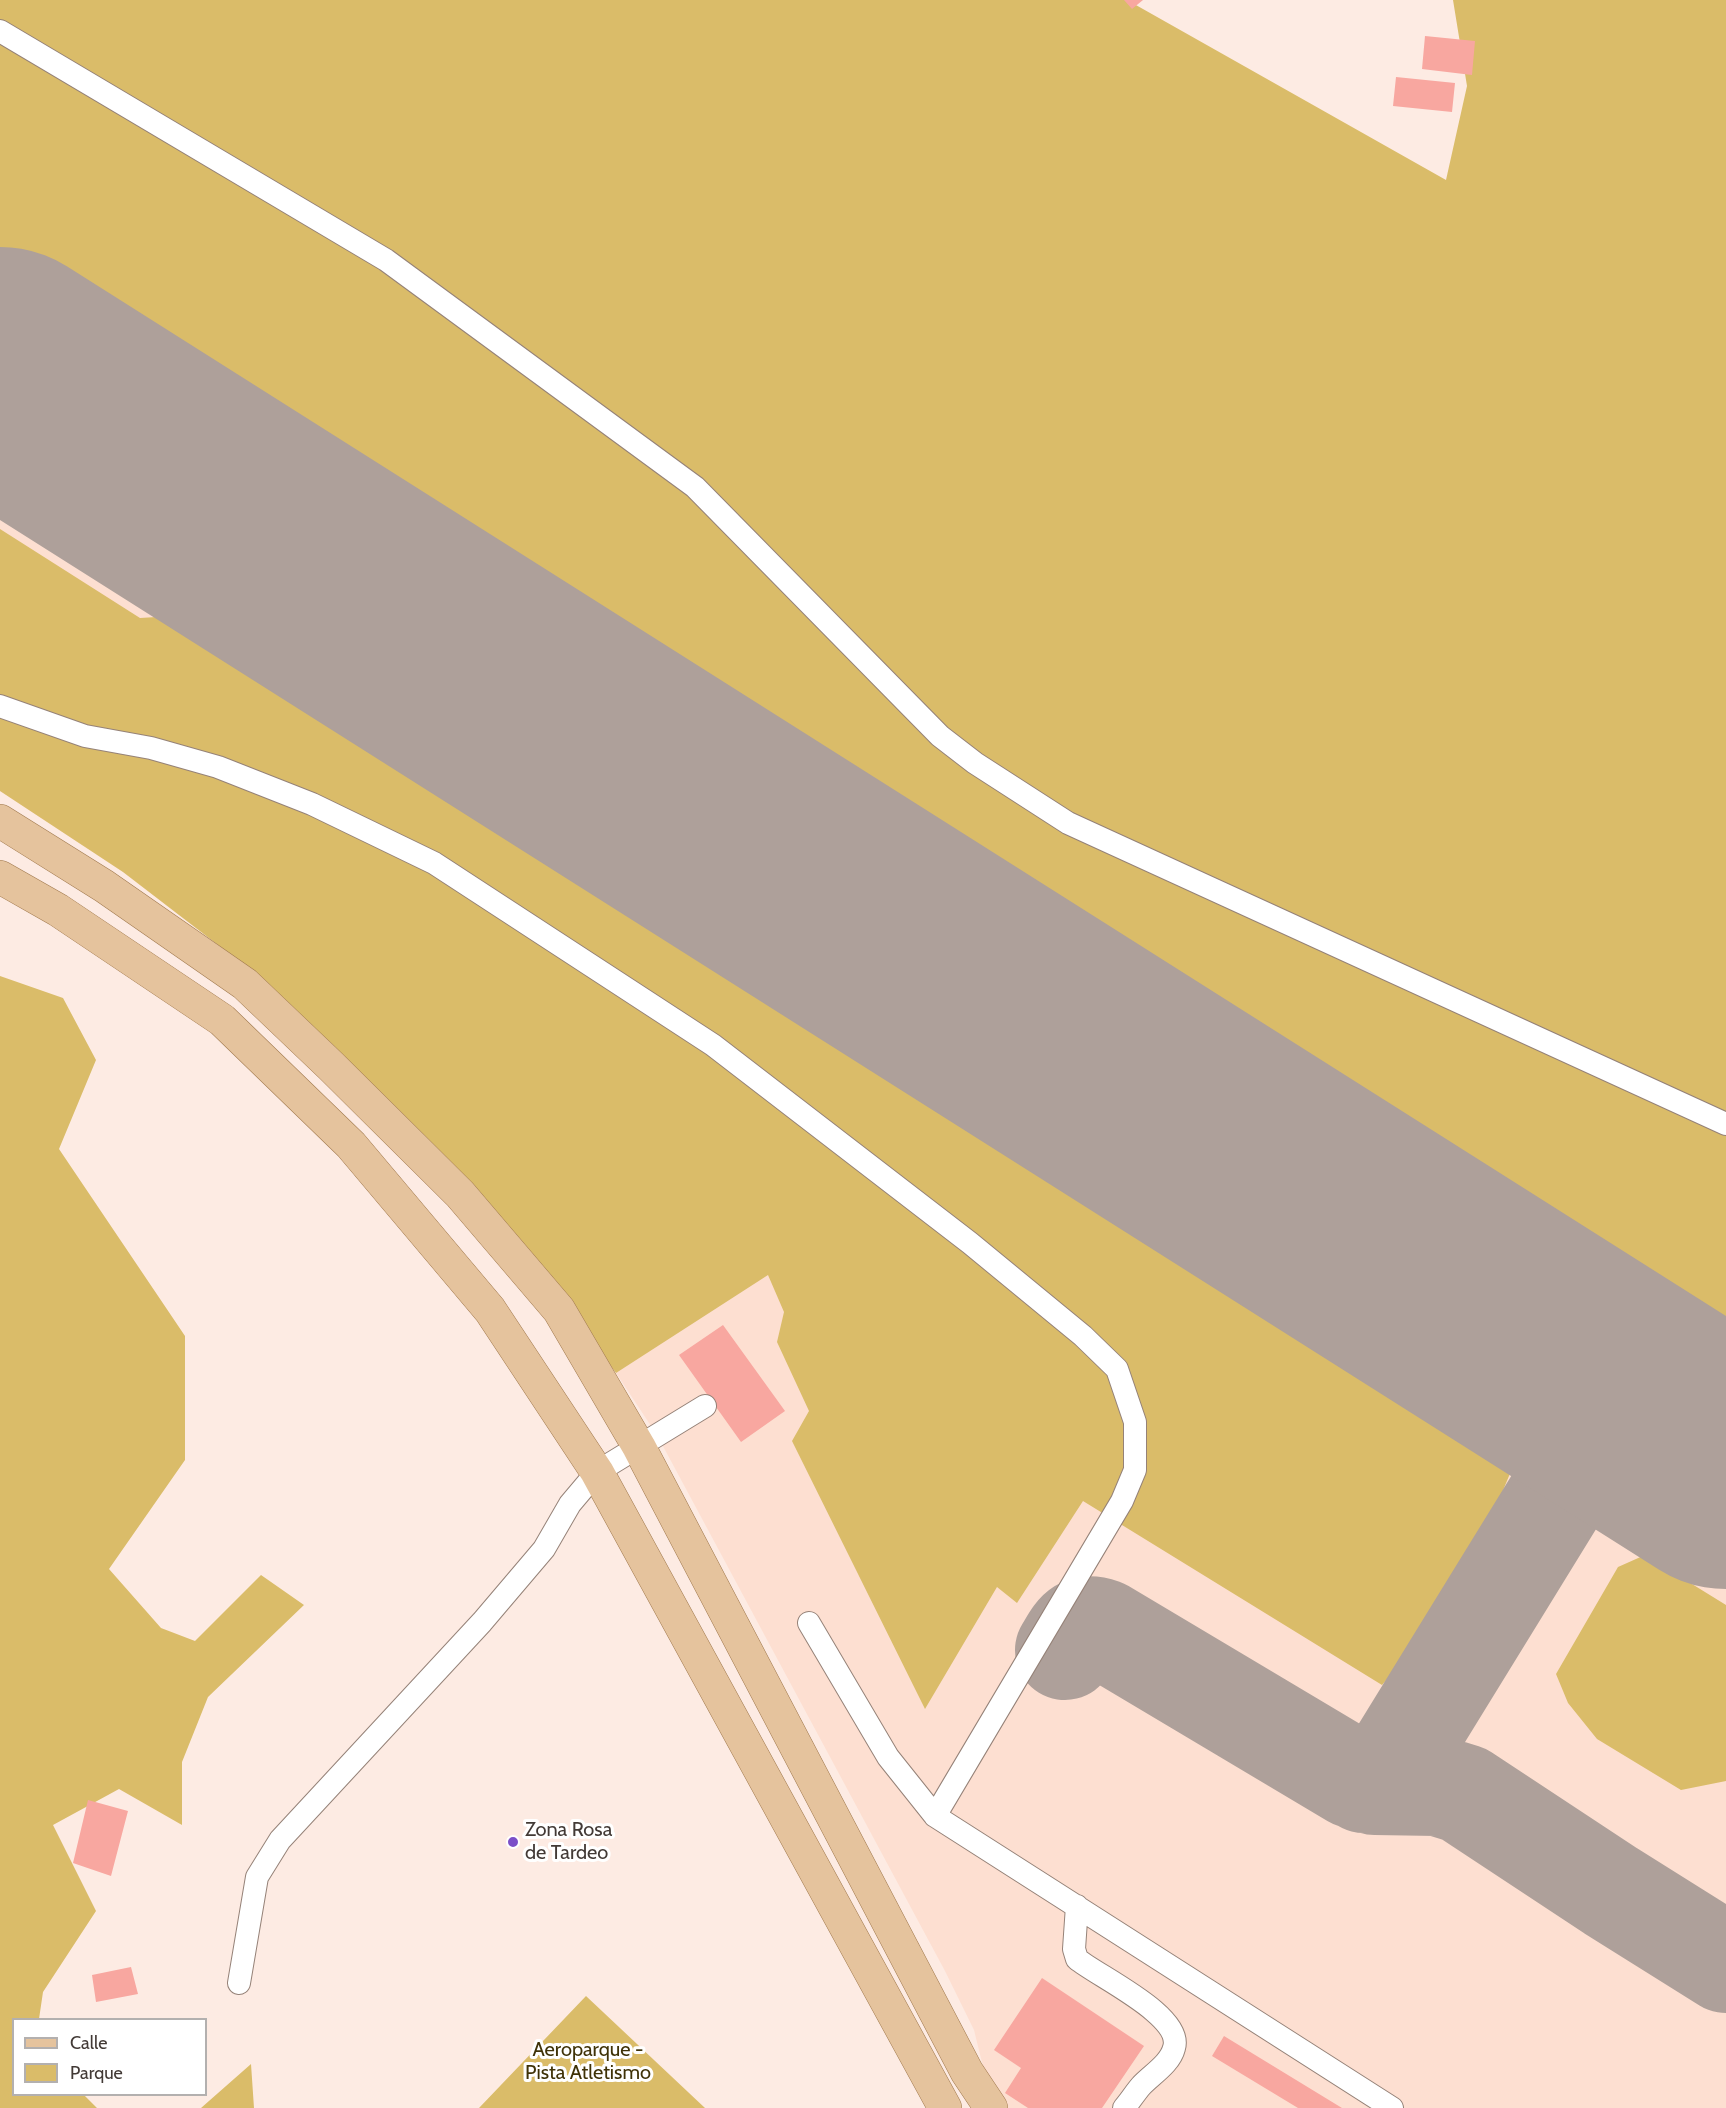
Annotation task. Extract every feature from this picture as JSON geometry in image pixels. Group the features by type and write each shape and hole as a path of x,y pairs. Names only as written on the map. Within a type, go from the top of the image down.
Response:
{"main road":[{"path":"0,820 104,886 245,984 332,1066 460,1194 559,1310 639,1447 967,2072 991,2108"},
{"path":"0,877 58,910 222,1020 351,1145 490,1310 597,1472 945,2108"}],"lane":[{"path":"0,31 386,260 695,486 940,736 975,763 1068,823 1726,1124"},
{"path":"0,705 85,736 151,748 218,767 312,804 434,863 713,1045 970,1243 1083,1336 1117,1369 1135,1422 1135,1470 1122,1501 935,1816"},
{"path":"239,1983 257,1877 280,1840 482,1622 544,1549 570,1503 597,1472 705,1406"},
{"path":"809,1623 888,1757 935,1816 1392,2108"},
{"path":"1077,1906 1074,1949 1077,1959 1156,2011 1173,2032 1174,2049 1167,2061 1141,2086 1124,2108"}],"shaded area":[{"path":"0,0 1726,360 1726,2108 1007,2108 989,2091 974,2030 945,1971 657,1435 616,1373 539,1269 431,1147 332,1044 235,958 123,872 0,791"}],"green space":[{"path":"0,0 1127,0 1446,180 1467,86 1453,0 1726,0 1726,1343 16,267 0,291"},
{"path":"0,529 140,618 222,613 1523,1442 1497,1505 1428,1632 1382,1685 1083,1501 1017,1603 997,1587 925,1709 792,1441 809,1411 777,1342 784,1312 768,1275 616,1373 539,1269 431,1147 332,1044 235,958 123,872 0,791"},
{"path":"0,976 63,998 96,1060 59,1149 185,1336 185,1460 109,1569 161,1628 195,1641 261,1575 304,1605 208,1697 182,1762 182,1825 119,1789 53,1825 96,1911 43,1992 39,2018 12,2018 12,2096 85,2096 97,2108 0,2108"},
{"path":"1645,1555 1726,1605 1726,1781 1681,1790 1597,1739 1568,1703 1556,1674 1618,1567"},
{"name":"Aeroparque - Pista Atletismo","path":"586,1996 705,2108 479,2108"},
{"path":"251,2064 254,2108 201,2108"}],"building":[{"path":"1124,0 1143,0 1132,9"},
{"path":"1425,36 1475,41 1472,75 1422,69"},
{"path":"1396,77 1455,83 1452,112 1393,106"},
{"path":"723,1325 785,1411 741,1442 679,1355"},
{"path":"88,1800 128,1811 111,1876 73,1863"},
{"path":"131,1967 138,1994 96,2002 92,1975"},
{"path":"1042,1978 1144,2046 1102,2108 1028,2108 1005,2093 1021,2068 994,2050"},
{"path":"1224,2036 1342,2108 1298,2108 1212,2056"}],"taxiway":[{"path":"1364,1783 1386,1770 1394,1762 1562,1489 1569,1446 1566,1410 1553,1377 1530,1340"},
{"path":"1562,1489 1597,1464 1625,1452 1656,1449 1717,1458"},
{"path":"1065,1650 1076,1633 1084,1627 1103,1629 1353,1778 1375,1785 1438,1786 1464,1794 1611,1891 1726,1963"}],"runway":[{"path":"0,372 1726,1464"}],"place":[{"name":"Zona Rosa de Tardeo","path":"513,1842"}]}
